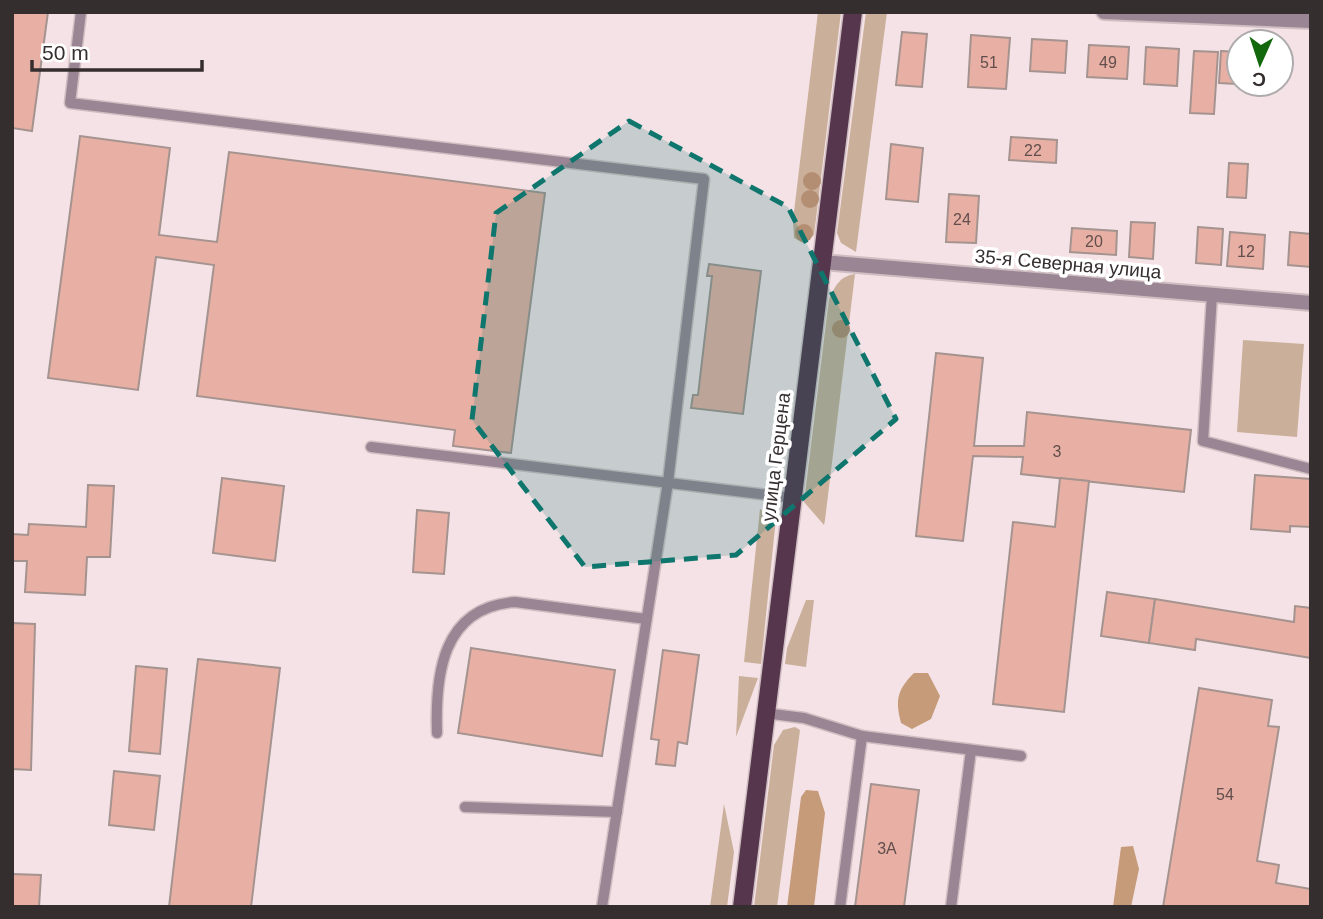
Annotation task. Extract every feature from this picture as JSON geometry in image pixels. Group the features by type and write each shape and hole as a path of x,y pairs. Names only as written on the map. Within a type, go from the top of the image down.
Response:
{"main road":[{"name":"улица Герцена","path":"741,907 853,12"}],"street":[{"path":"1104,12 1311,21"},
{"name":"35-я Северная улица","path":"822,262 1311,303"}],"lane":[{"path":"81,12 70,103 704,179 668,482 602,907"},
{"path":"1212,295 1203,442 1311,469"},
{"path":"370,447 793,498"},
{"path":"437,733 436,695 447,645 460,626 480,611 498,603 515,602 646,620"},
{"path":"764,713 804,718 862,736 1021,756"},
{"path":"840,907 862,736"},
{"path":"951,907 971,750"},
{"path":"465,807 617,812"}],"highlighted area":[{"path":"629,121 788,207 896,419 736,555 585,567 472,420 496,213"}],"shaded area":[{"path":"818,12 841,12 814,235 803,243 794,238 793,220"},
{"path":"866,12 887,12 856,252 841,243 837,233"},
{"path":"855,274 824,525 804,502 829,299 839,282"},
{"path":"1243,340 1304,344 1297,437 1237,432"},
{"path":"760,509 776,518 761,664 744,662"},
{"path":"806,600 814,600 806,667 785,664 787,648"},
{"path":"914,673 928,673 940,696 931,719 912,729 901,723 898,702 901,690"},
{"path":"739,676 758,678 736,737"},
{"path":"795,727 800,730 777,907 754,907 774,745 783,730"},
{"path":"806,790 818,791 825,813 814,907 787,907 801,797"},
{"path":"724,804 734,852 727,907 710,907"},
{"path":"1133,846 1139,869 1131,907 1113,907 1121,847"}],"building":[{"path":"12,12 48,12 32,131 12,128"},
{"path":"902,32 927,34 922,87 896,85"},
{"path":"971,35 1010,38 1006,89 968,87"},
{"path":"1032,39 1067,41 1065,73 1030,71"},
{"path":"1089,45 1129,47 1127,79 1087,77"},
{"path":"1146,47 1179,49 1177,86 1144,84"},
{"path":"1194,51 1218,52 1214,114 1190,113"},
{"path":"1221,51 1225,51 1225,83 1219,83"},
{"path":"80,136 170,148 159,235 217,242 229,152 545,193 511,453 453,446 455,430 197,396 214,265 156,257 138,390 48,378"},
{"path":"1011,137 1057,140 1056,163 1009,160"},
{"path":"891,144 923,148 918,202 886,199"},
{"path":"1229,163 1248,164 1246,198 1227,197"},
{"path":"949,194 979,196 976,243 946,242"},
{"path":"1131,222 1155,223 1153,259 1129,257"},
{"path":"1198,227 1223,229 1221,265 1196,263"},
{"path":"1072,228 1117,231 1116,255 1070,252"},
{"path":"1230,232 1265,235 1263,269 1227,266"},
{"path":"1290,232 1311,234 1311,267 1288,265"},
{"path":"709,264 761,271 743,414 691,408 693,395 698,395 712,276 707,276"},
{"path":"936,353 983,358 974,446 1024,446 1027,412 1191,430 1184,492 1021,474 1023,457 973,456 963,541 916,536"},
{"path":"1255,475 1311,479 1311,527 1290,526 1290,532 1251,529"},
{"path":"222,478 284,486 275,561 213,553"},
{"path":"1060,478 1089,481 1064,712 993,704 1013,522 1055,527"},
{"path":"88,485 114,486 110,557 87,557 85,595 25,592 27,561 12,561 12,534 28,535 29,524 86,527"},
{"path":"417,510 449,513 444,574 413,572"},
{"path":"1107,592 1155,599 1149,643 1101,636"},
{"path":"1155,599 1294,622 1295,606 1311,608 1311,658 1196,639 1195,650 1149,643"},
{"path":"12,623 35,624 31,770 12,769"},
{"path":"471,648 615,670 602,756 458,733"},
{"path":"663,650 699,655 687,744 678,742 675,766 656,764 659,740 651,739"},
{"path":"198,659 280,668 251,907 169,907"},
{"path":"136,666 167,669 160,754 129,751"},
{"path":"1199,688 1272,700 1268,726 1279,727 1257,861 1279,865 1276,883 1311,889 1311,907 1163,907"},
{"path":"114,771 160,776 154,830 109,825"},
{"path":"871,784 919,790 904,907 855,907"},
{"path":"12,874 41,875 39,907 12,907"}]}
